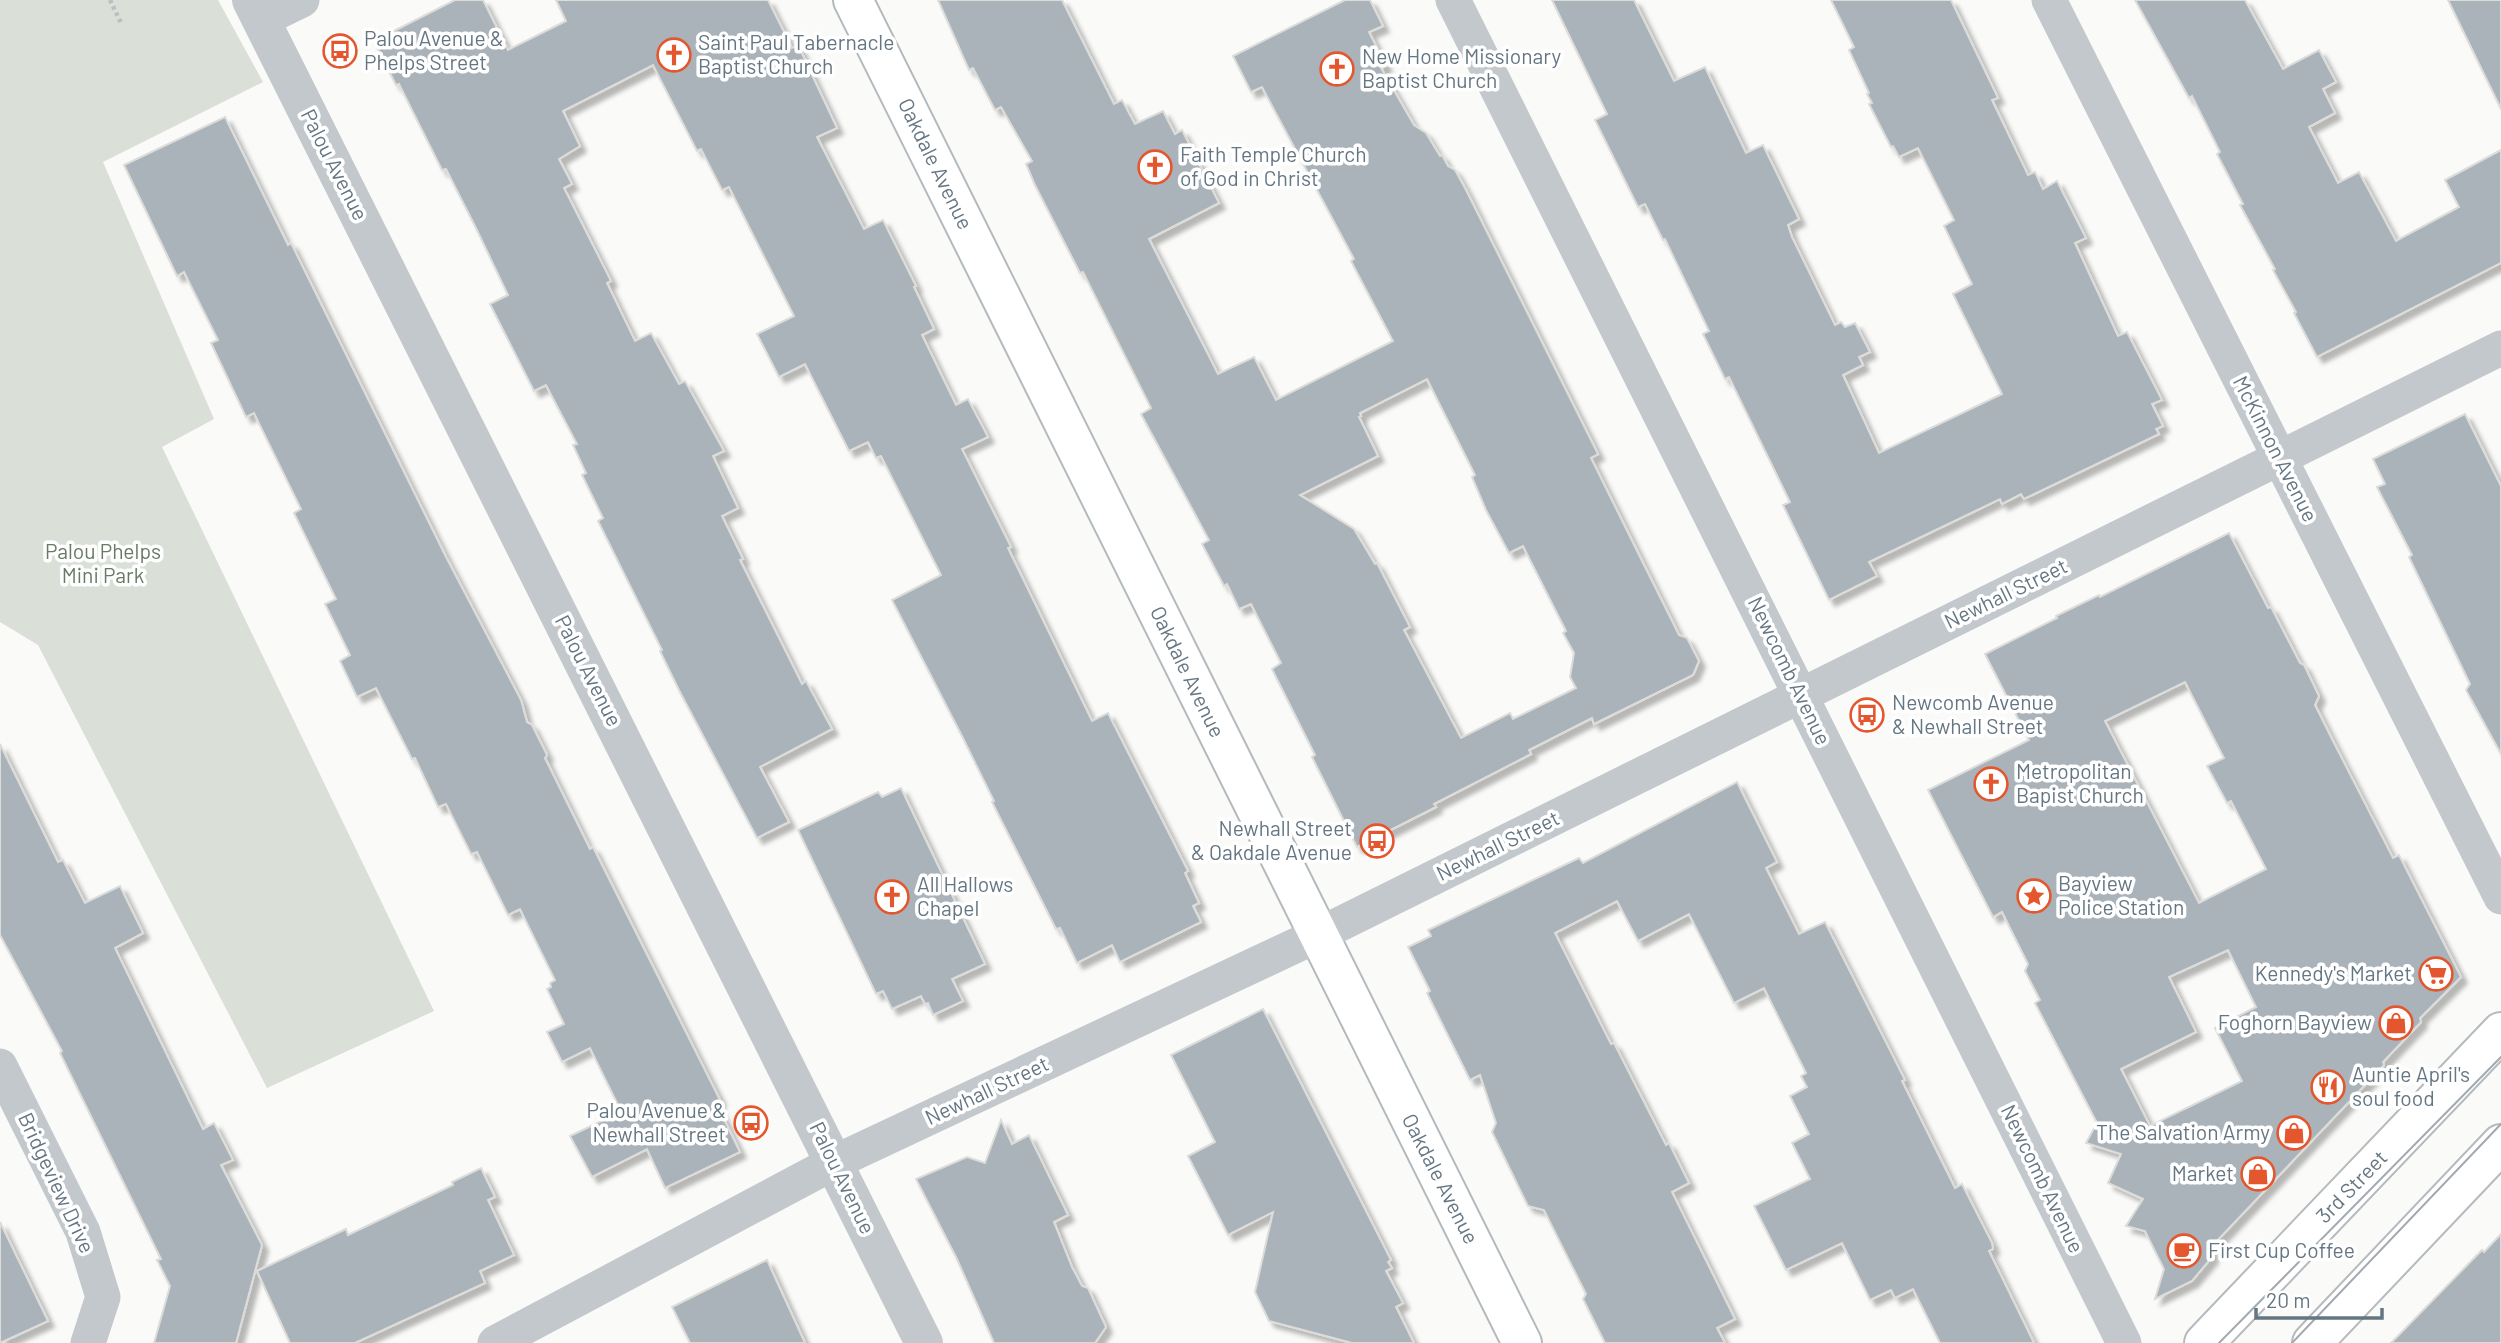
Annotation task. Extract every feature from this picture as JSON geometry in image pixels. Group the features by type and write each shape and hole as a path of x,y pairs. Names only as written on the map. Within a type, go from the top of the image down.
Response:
{"main road":[{"name":"Oakdale Avenue","path":"853,0 1522,1343"},
{"name":"3rd Street","path":"2204,1343 2501,1032"},
{"path":"2312,1343 2501,1144"}],"street":[{"path":"256,10 302,0"},
{"name":"Newcomb Avenue","path":"1453,0 2124,1343"},
{"name":"McKinnon Avenue","path":"2049,0 2501,897"},
{"name":"Palou Avenue","path":"256,10 924,1343"},
{"name":"Newhall Street","path":"495,1343 835,1163 1318,935 2501,348"},
{"name":"Bridgeview Drive","path":"0,1066 83,1232 103,1297 88,1343"}],"path":[{"path":"110,0 122,25"}],"green space":[{"name":"Palou Phelps Mini Park","path":"0,0 218,0 263,82 103,162 214,419 162,447 434,1011 267,1088 38,645 0,622"}],"building":[{"path":"455,0 483,0 508,50 566,21 556,0 768,0 792,48 798,45 837,128 817,137 864,229 883,220 934,329 922,335 956,405 968,399 988,437 962,449 1011,547 1008,548 1092,721 1108,713 1188,871 1185,873 1199,903 1193,906 1201,922 1120,962 1112,945 1077,963 1060,928 1056,929 892,600 941,575 881,456 876,458 868,442 849,451 805,364 779,377 757,334 794,316 729,187 722,190 701,149 697,151 653,65 563,111 580,146 559,159 572,184 564,188 611,281 607,283 635,341 651,333 679,384 685,381 724,451 713,456 738,508 722,516 743,559 740,560 802,684 806,681 832,729 760,767 789,822 757,838 679,690 598,521 603,518 582,475 586,473 573,445 577,444 546,385 534,391 490,304 508,295 476,228 374,41"},
{"path":"938,0 1062,0 1114,104 1122,100 1135,124 1163,111 1175,134 1182,130 1219,203 1149,239 1218,374 1254,357 1276,400 1393,341 1351,261 1354,259 1262,87 1251,92 1233,56 1345,0 1370,0 1383,26 1369,32 1386,66 1381,68 1414,125 1426,133 1440,156 1455,170 1465,188 1598,454 1591,458 1679,635 1687,638 1699,661 1693,675 1594,724 1592,718 1529,750 1531,754 1357,847 1272,669 1281,663 1251,604 1239,609 1202,544 1209,540 1141,414 1151,408 1083,272 1080,273 1035,185 1026,164 1032,161 1001,107 995,110 973,68 969,70","holes":["1427,379 1475,475 1472,477 1486,510 1509,553 1523,546 1566,631 1563,633 1574,653 1570,677 1576,688 1513,719 1510,713 1461,738 1404,630 1410,627 1377,563 1375,564 1354,529 1300,495 1378,456 1359,417 1360,413"]},
{"path":"1552,0 1634,0 1674,81 1705,67 1746,153 1763,145 1799,219 1788,225 1792,237 1835,325 1841,322 1845,327 1855,323 1870,352 1859,357 1863,365 1843,375 1879,453 2002,394 1953,294 1972,284 1944,226 1954,220 1918,148 1899,157 1893,146 1891,147 1869,104 1872,103 1867,94 1869,93 1849,50 1854,47 1831,0 1951,0 1998,98 1992,100 2028,175 2035,172 2043,189 2057,181 2086,238 2075,243 2118,336 2127,332 2162,400 2152,404 2163,426 2156,429 2159,434 2024,499 2021,494 2002,504 2000,499 1869,562 1877,576 1829,600 1783,505 1790,502 1729,377 1725,379 1703,334 1709,331 1665,239 1663,240 1645,204 1638,207 1595,120 1607,114"},
{"path":"2135,0 2245,0 2283,69 2319,50 2336,82 2323,89 2335,113 2309,127 2338,183 2359,172 2396,241 2459,207 2445,180 2501,150 2501,263 2317,357 2273,270 2275,269 2240,205 2243,204 2217,154 2220,152 2192,96 2189,98"},
{"path":"2448,0 2501,0 2501,109"},
{"path":"225,117 288,245 291,243 446,557 521,700 527,722 532,725 547,755 545,758 590,849 593,847 720,1100 717,1105 740,1152 665,1188 647,1149 592,1177 570,1136 612,1116 610,1114 620,1109 590,1048 562,1062 547,1032 564,1024 547,989 555,980 520,909 508,915 477,852 471,854 446,804 438,807 415,758 412,759 376,688 357,697 340,661 350,655 325,604 336,599 294,513 301,509 254,413 246,417 211,343 218,340 184,272 177,276 124,165"},
{"path":"2465,414 2501,486 2501,754 2466,690 2470,684 2409,557 2412,555 2377,487 2385,484 2373,459"},
{"path":"2229,533 2268,608 2271,607 2300,663 2304,665 2319,696 2315,705 2334,743 2393,858 2399,855 2461,977 2420,1018 2421,1022 2383,1062 2384,1065 2211,1247 2212,1257 2192,1281 2155,1299 2164,1269 2145,1231 2126,1226 2143,1199 2108,1183 2121,1154 2086,1143 2097,1123 2035,1003 2040,1000 2025,971 2028,964 2002,912 1993,917 1928,790 2029,740 1985,654 2057,618 2056,616 2099,595 2100,597","holes":["2185,682 2224,758 2207,766 2227,803 2231,801 2266,869 2199,903 2105,721","2228,950 2256,1007 2215,1028 2242,1081 2150,1126 2121,1069 2196,1032 2169,977"]},
{"path":"0,744 58,862 63,860 85,903 120,886 143,933 115,948 203,1129 214,1123 233,1160 221,1165 262,1245 236,1343 154,1343 170,1286 157,1260 161,1259 60,1053 62,1051 0,935"},
{"path":"1737,782 1777,862 1766,868 1799,934 1825,922 1905,1080 1902,1081 1955,1188 1962,1184 1992,1243 1993,1249 1989,1251 2034,1343 1940,1343 1913,1289 1895,1298 1891,1290 1870,1300 1842,1243 1786,1270 1754,1206 1810,1179 1792,1143 1809,1134 1790,1096 1807,1087 1801,1076 1806,1073 1764,988 1734,1003 1689,914 1638,941 1617,901 1555,933 1611,1044 1614,1043 1666,1145 1669,1143 1689,1183 1672,1192 1735,1319 1717,1328 1725,1343 1605,1343 1583,1299 1586,1294 1544,1210 1528,1206 1492,1132 1496,1123 1480,1075 1470,1080 1427,993 1430,991 1408,947 1431,936 1428,930 1579,858 1583,863"},
{"name":"All Hallows Chapel","path":"901,788 985,964 952,979 963,1001 933,1015 928,1003 925,1004 921,996 892,1009 883,991 876,994 798,830 878,792 882,797"},
{"path":"1263,1009 1391,1260 1388,1262 1392,1268 1386,1271 1403,1303 1396,1307 1414,1343 1352,1343 1269,1321 1255,1292 1273,1212 1228,1235 1188,1156 1215,1142 1171,1055"},
{"path":"1001,1120 1012,1144 1029,1135 1068,1215 1054,1222 1072,1267 1082,1286 1088,1288 1106,1327 1095,1343 994,1343 957,1259 916,1179 967,1157 985,1163"},
{"path":"481,1168 495,1197 488,1200 514,1255 480,1271 485,1283 355,1343 290,1343 257,1271 346,1229 348,1235 453,1185 452,1182"},
{"path":"0,1222 48,1321 0,1343"},
{"path":"2501,1234 2501,1343 2391,1343 2482,1250 2484,1252"},
{"path":"767,1260 805,1343 690,1343 672,1307"}],"tram line":[{"path":"2219,1343 2501,1057"},
{"path":"2292,1343 2501,1124"}],"place":[{"name":"Palou Avenue & Phelps Street","path":"340,51"},
{"name":"Saint Paul Tabernacle Baptist Church","path":"674,55"},
{"name":"New Home Missionary Baptist Church","path":"1337,69"},
{"name":"Faith Temple Church of God in Christ","path":"1155,167"},
{"name":"Newcomb Avenue & Newhall Street","path":"1867,715"},
{"name":"Metropolitan Bapist Church","path":"1991,784"},
{"name":"Newhall Street & Oakdale Avenue","path":"1377,841"},
{"name":"Bayview Police Station","path":"2034,896"},
{"name":"All Hallows Chapel","path":"892,897"},
{"name":"Kennedy's Market","path":"2436,974"},
{"name":"Foghorn Bayview","path":"2396,1023"},
{"name":"Auntie April's soul food","path":"2328,1087"},
{"name":"Palou Avenue & Newhall Street","path":"751,1123"},
{"name":"The Salvation Army","path":"2294,1133"},
{"name":"Market","path":"2258,1174"},
{"name":"First Cup Coffee","path":"2184,1251"}]}
